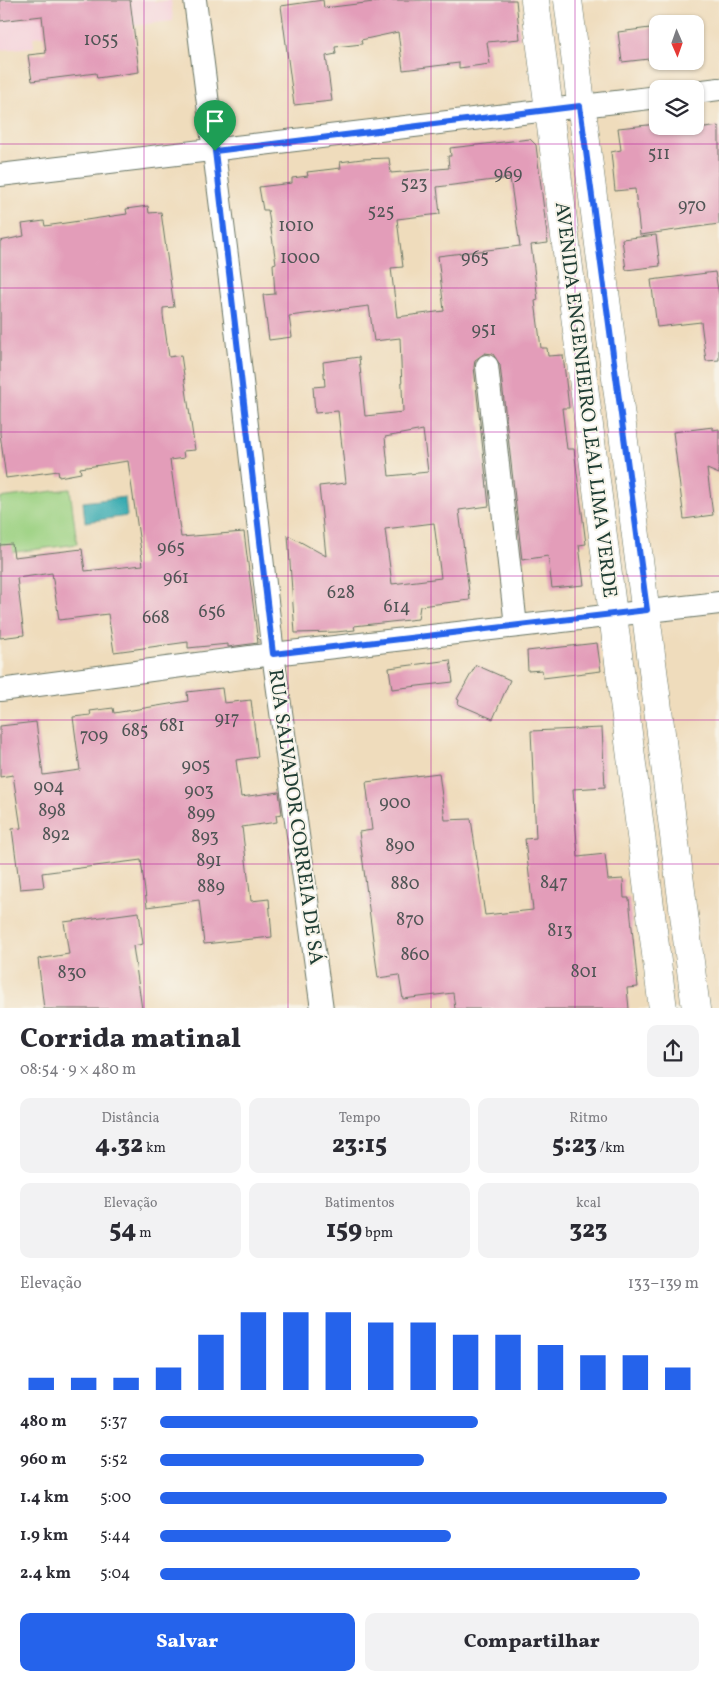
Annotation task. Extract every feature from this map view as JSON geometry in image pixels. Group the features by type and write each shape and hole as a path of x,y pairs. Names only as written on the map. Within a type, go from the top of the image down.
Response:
{"main road":[{"name":"AVENIDA ENGENHEIRO LEAL LIMA VERDE","path":"535,0 663,1008"},
{"name":"AVENIDA ENGENHEIRO LEAL LIMA VERDE","path":"568,0 580,106 647,610 696,1008"}],"street":[{"name":"RUA SALVADOR CORREIA DE SÁ","path":"195,0 215,151 273,654 322,1008"},
{"path":"704,91 719,89"},
{"path":"0,175 649,98"},
{"path":"487,366 516,626"},
{"path":"0,690 273,654 719,603"}],"shaded area":[{"path":"0,0 154,0 155,2 171,0 173,21 33,37 34,47 0,50"}],"green space":[{"path":"70,489 77,544 0,554 0,498"}],"water":[{"path":"125,497 127,516 85,522 83,502"}],"building":[{"path":"0,0 130,0 139,72 97,78 96,73 32,81 28,55 46,53 42,16 0,21"},
{"path":"323,0 324,8 390,0 516,0 520,39 487,42 490,64 459,68 459,63 403,70 398,32 361,40 362,44 335,47 336,54 326,56 332,101 294,105 281,6"},
{"path":"649,28 649,59 622,62 618,32"},
{"path":"649,125 649,135 704,135 704,128 719,126 719,224 640,235 635,189 615,191 611,152 621,150 618,128"},
{"path":"530,139 536,145 548,243 531,245 538,300 535,301 541,348 547,348 548,356 563,355 569,408 562,408 567,449 574,449 586,544 579,545 584,585 552,588 548,556 522,560 500,365 493,354 485,353 475,360 474,367 489,506 459,510 470,600 420,606 418,619 354,626 355,630 295,633 288,535 326,556 319,486 346,483 338,411 315,413 313,387 325,386 323,362 359,357 365,416 403,412 400,338 374,341 369,306 289,316 292,337 269,340 263,295 275,294 273,264 276,263 268,210 263,210 259,187 292,183 292,178 308,176 307,172 341,168 340,162 362,159 389,158 391,173 449,168 448,156 451,156 450,148","holes":["510,178 520,246 438,256 444,311 397,317 391,268 403,267 397,219 440,214 437,187","423,430 428,472 389,476 385,437","434,523 441,578 392,584 385,529"]},
{"path":"148,206 149,213 161,212 174,307 163,308 169,357 181,355 195,450 183,451 184,458 170,460 181,537 244,532 258,643 228,647 228,644 188,648 188,642 114,652 108,614 59,620 52,573 17,578 24,635 0,638 0,545 12,544 14,557 82,549 85,571 143,565 128,461 80,468 81,473 59,477 58,471 6,478 0,434 0,241 24,236 22,224 44,221 45,226 127,214 126,209"},
{"path":"656,235 660,266 626,270 622,239"},
{"path":"715,272 719,295 719,360 706,361 701,322 657,327 651,280"},
{"path":"713,427 713,430 719,429 719,474 707,469 713,515 684,519 673,432"},
{"path":"597,643 601,671 543,678 542,670 528,671 527,651"},
{"path":"450,660 453,682 392,689 389,668"},
{"path":"476,665 510,680 493,719 458,704 459,700 457,699"},
{"path":"222,688 224,703 251,700 258,757 236,760 241,797 279,792 282,814 276,815 277,822 242,827 251,901 269,899 272,937 204,944 199,900 147,907 141,860 42,873 44,887 20,889 12,829 21,828 13,775 0,777 0,726 36,722 43,775 80,770 73,717 91,715 90,711 113,708 114,713 188,701 187,692"},
{"path":"602,728 605,787 573,789 578,857 605,854 608,880 623,879 624,898 629,898 638,987 627,988 629,1008 455,1008 453,993 403,999 399,975 378,978 359,832 372,830 366,782 439,773 445,820 471,819 485,915 533,910 525,839 536,838 531,731"},
{"path":"139,912 143,944 133,946 142,1008 44,1008 38,959 69,954 64,922"}],"route":[{"path":"580,106 647,610 613,616 273,654 215,151 580,106"}]}
